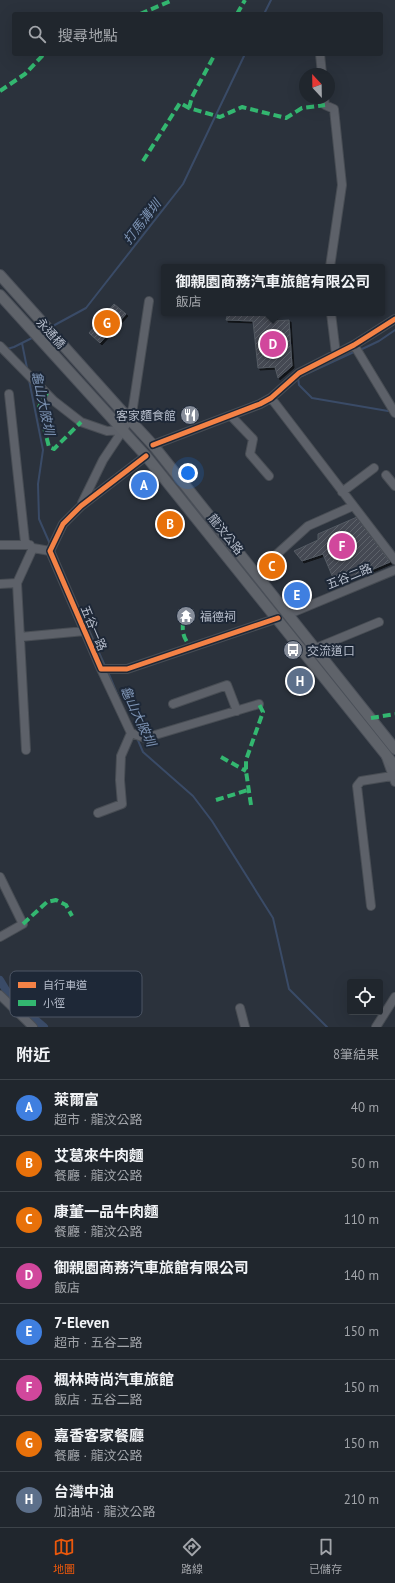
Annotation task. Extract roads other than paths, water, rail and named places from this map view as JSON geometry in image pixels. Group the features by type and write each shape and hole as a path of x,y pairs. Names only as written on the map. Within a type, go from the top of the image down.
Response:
{"main road":[{"name":"永通橋","path":"0,275 70,353"},
{"name":"永通橋","path":"0,295 60,362"},
{"name":"龍汶公路","path":"70,353 153,445 395,749"},
{"name":"龍汶公路","path":"60,362 146,456 278,618 384,751 394,774"},
{"path":"146,456 153,445"}],"street":[{"path":"320,56 321,68"},
{"path":"325,104 334,109 342,185 330,264"},
{"path":"80,506 103,460 129,419 133,407 149,301"},
{"path":"331,316 336,354"},
{"path":"153,445 260,404 271,398 299,373 336,354 355,347 395,320"},
{"path":"0,346 54,401 81,422 107,431 123,430"},
{"path":"355,347 395,413"},
{"path":"9,394 25,542 31,546"},
{"path":"271,398 395,560"},
{"path":"231,416 253,439 250,454 269,476"},
{"path":"0,545 31,546 50,551 63,524 80,506 146,456"},
{"path":"342,492 374,468"},
{"path":"386,475 395,486"},
{"path":"256,573 308,526 353,506"},
{"path":"26,750 17,583 31,546"},
{"name":"五谷一路","path":"50,551 101,669 127,669 278,618"},
{"name":"五谷二路","path":"289,614 395,570"},
{"path":"0,584 17,583"},
{"path":"316,648 379,622"},
{"path":"20,637 85,631"},
{"path":"101,669 134,734 145,738 259,704"},
{"path":"174,704 228,685 237,711"},
{"path":"98,813 122,804 120,780 122,756 134,734"},
{"path":"371,906 357,786 360,781 394,774"},
{"path":"0,877 23,924 0,937"},
{"path":"0,995 10,1005"},
{"path":"376,1027 395,997"},
{"path":"240,1008 245,1027"},
{"path":"23,1017 33,1027"}],"waterway":[{"name":"打馬溝圳","path":"265,12 271,0"},
{"name":"打馬溝圳","path":"51,327 86,308 183,184 244,56"},
{"path":"360,350 379,341 395,330"},
{"name":"打馬溝圳","path":"7,349 34,337"},
{"name":"龜山大陂圳","path":"22,343 27,368"},
{"path":"302,376 356,351"},
{"path":"298,378 299,385 312,398 388,411"},
{"name":"龜山大陂圳","path":"29,380 43,450 38,484 39,519 50,544"},
{"name":"龜山大陂圳","path":"79,608 105,666"},
{"name":"龜山大陂圳","path":"108,672 120,701"},
{"name":"龜山大陂圳","path":"137,738 143,752 193,796 212,821 273,918 289,989 327,1027"},
{"path":"0,980 10,997"},
{"path":"32,1017 44,1027"}],"place":[{"name":"嘉香客家餐廳","path":"107,323"},
{"name":"御親園商務汽車旅館有限公司","path":"273,344"},
{"name":"客家麵食館","path":"190,415"},
{"name":"萊爾富","path":"144,485"},
{"name":"艾葛來牛肉麵","path":"170,524"},
{"name":"楓林時尚汽車旅館","path":"342,546"},
{"name":"康董一品牛肉麵","path":"272,566"},
{"name":"7-Eleven","path":"297,595"},
{"name":"福德祠","path":"186,616"},
{"name":"交流道口","path":"293,650"},
{"name":"台灣中油","path":"300,681"}]}
